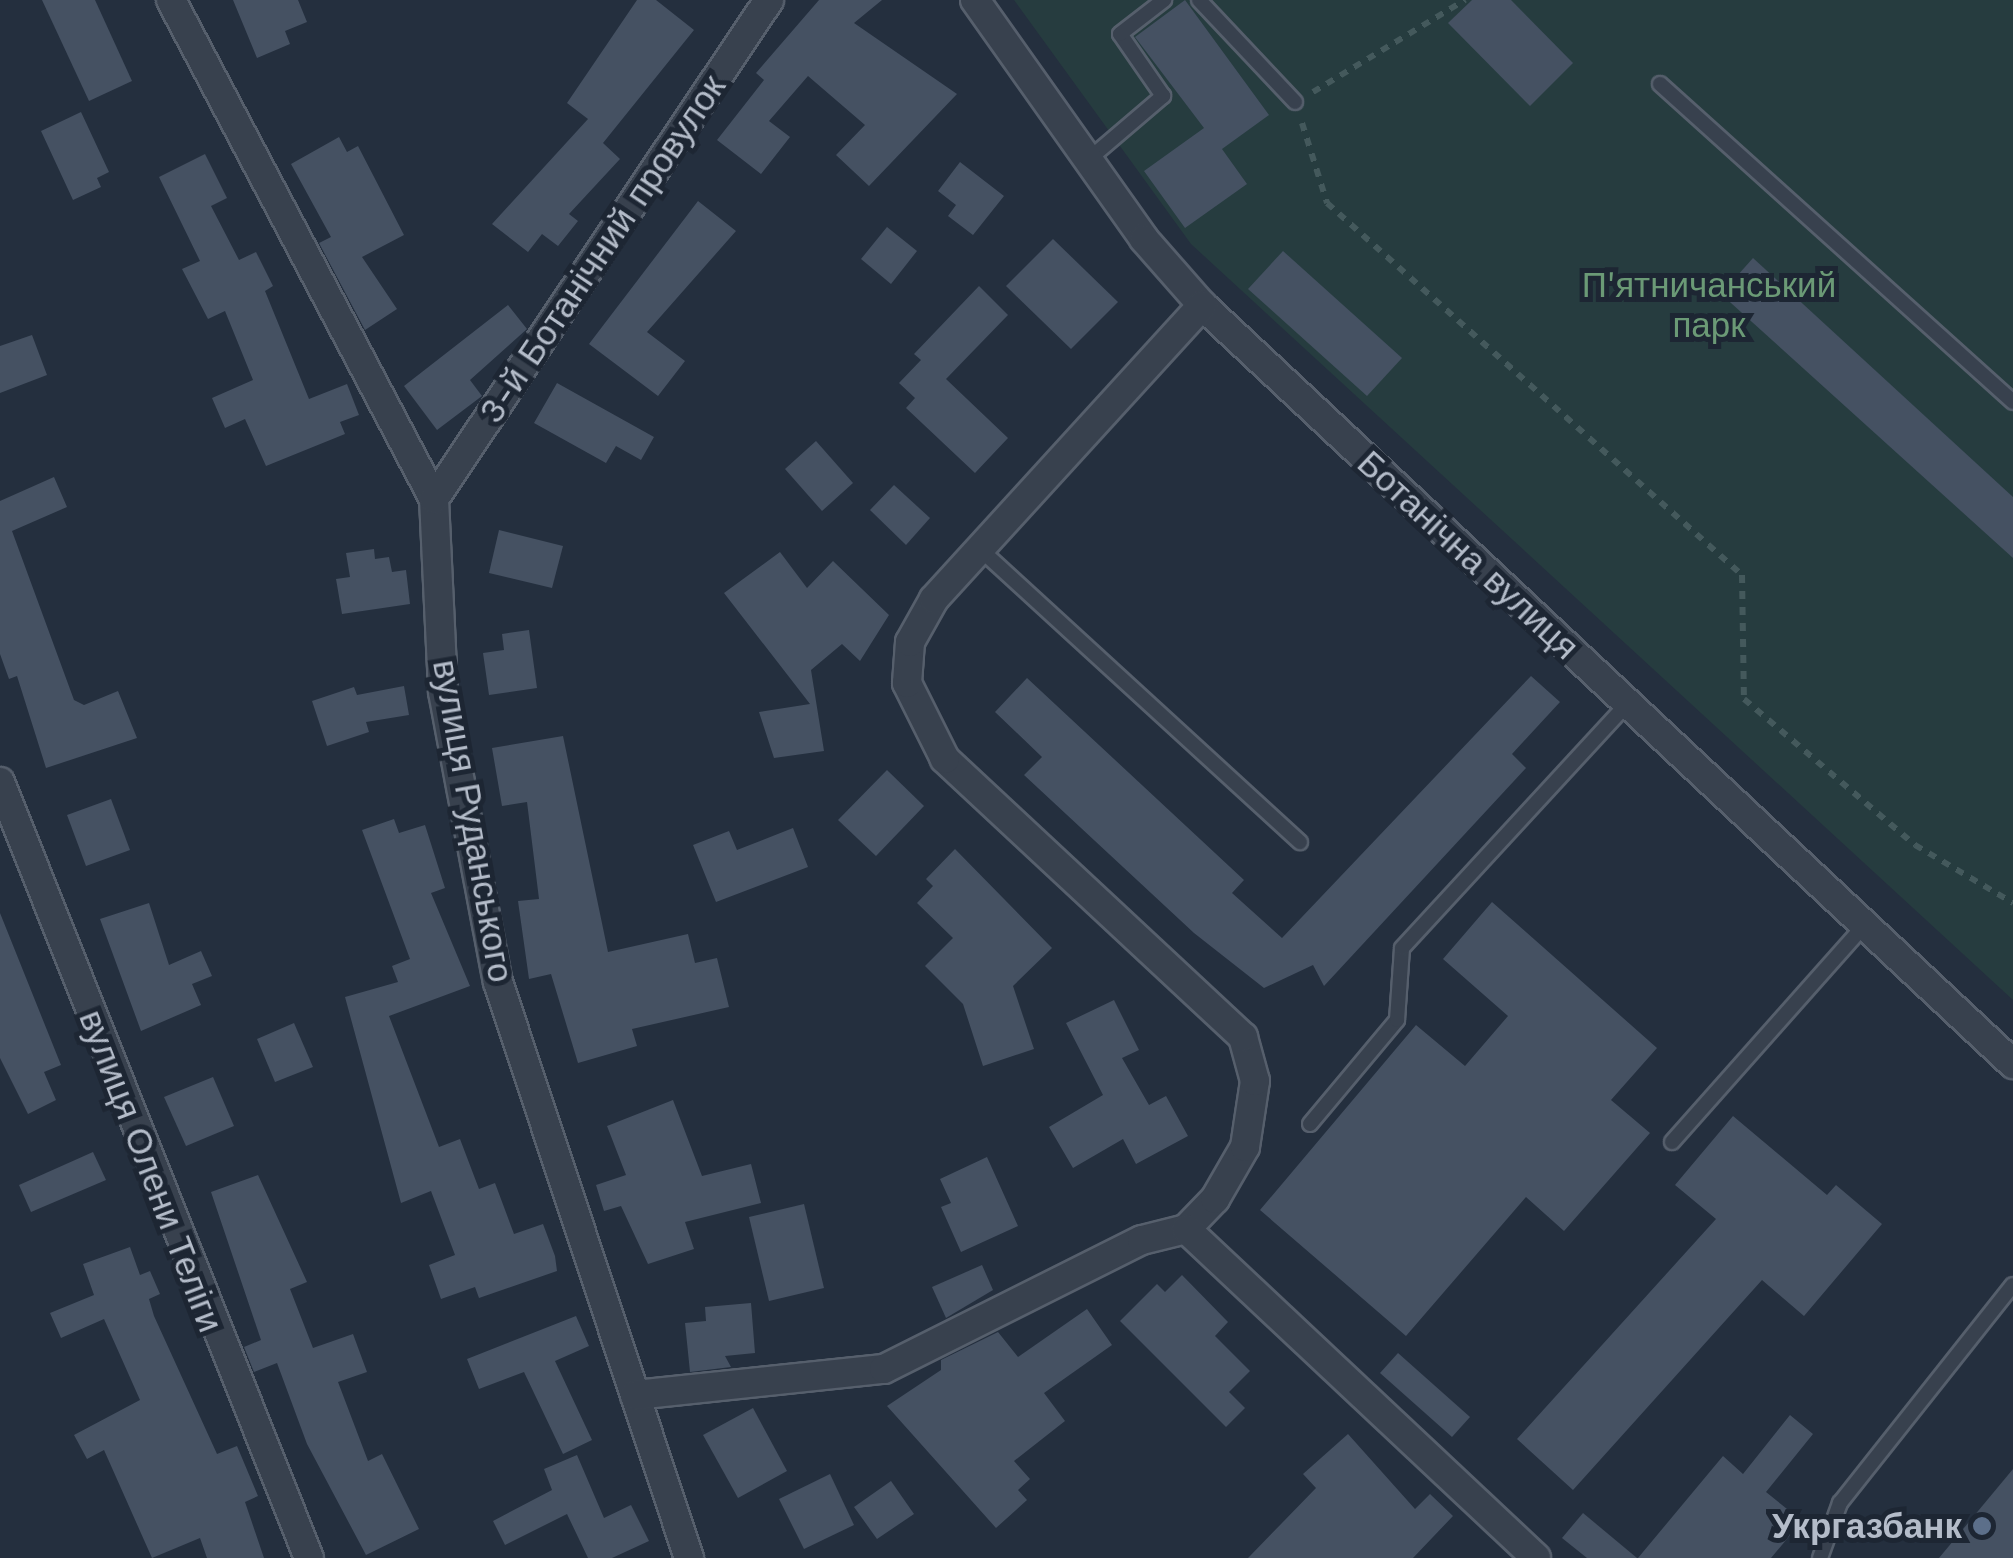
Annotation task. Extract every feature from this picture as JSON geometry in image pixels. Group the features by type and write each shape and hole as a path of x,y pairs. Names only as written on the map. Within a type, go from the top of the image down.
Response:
{"street":[{"name":"вулиця Руданського","path":"170,0 434,499 444,692 498,982 689,1558"},
{"name":"3-й Ботанічний провулок","path":"434,499 770,0"},
{"name":"Ботанічна вулиця","path":"975,0 1087,161 1202,305 2013,1064"},
{"path":"634,1394 884,1368 1142,1240 1186,1229 1216,1199 1244,1147 1255,1081 1243,1038 945,759 918,718 907,683 910,642 934,599 1202,305"},
{"name":"вулиця Олени Теліги","path":"0,782 309,1558"},
{"path":"1186,1229 1536,1558"}],"lane":[{"path":"1087,161 1163,96 1120,34 1164,0"},
{"path":"1199,0 1295,102"},
{"path":"1660,84 2013,402"},
{"path":"980,550 1300,842"},
{"path":"1310,1124 1397,1020 1402,948 1627,704"},
{"path":"1672,1142 1865,925"},
{"path":"1820,1558 1840,1502 2013,1285"}],"path":[{"path":"1466,0 1295,102 1327,203 1742,575 1744,699 1915,845 2013,903"}],"green space":[{"name":"П'ятничанський парк","path":"1014,0 2013,0 2013,1000 1191,244"}],"building":[{"path":"42,0 95,0 132,81 89,101"},
{"path":"233,0 298,0 307,22 285,31 290,44 257,58"},
{"path":"637,0 656,0 694,30 603,143 620,159 569,214 578,221 558,246 542,234 528,252 492,224 588,119 567,103"},
{"path":"819,0 882,0 854,23 957,94 869,186 836,155 865,125 808,76 769,121 790,137 761,174 717,140 764,80 756,73"},
{"path":"1185,0 1269,115 1222,149 1247,184 1185,228 1144,171 1204,128 1135,37"},
{"path":"1472,0 1511,0 1573,63 1530,106 1448,23"},
{"path":"81,112 109,172 97,178 101,187 73,200 41,131"},
{"path":"339,137 347,152 358,146 404,235 362,257 397,309 365,330 319,243 331,237 291,164"},
{"path":"205,154 227,198 211,206 239,260 256,252 273,286 265,291 309,399 347,384 359,415 340,422 345,434 266,466 245,419 225,428 212,398 253,380 225,311 208,319 182,269 200,261 159,177"},
{"path":"960,162 1004,196 973,235 948,216 956,205 938,191"},
{"path":"698,201 736,231 647,332 685,361 658,396 589,344"},
{"path":"887,227 917,251 891,284 861,259"},
{"path":"1053,239 1118,302 1071,349 1006,286"},
{"path":"1283,251 1402,358 1367,396 1248,289"},
{"path":"1753,258 2013,497 2013,558 1721,294"},
{"path":"979,286 1008,315 946,379 1008,438 975,473 906,408 915,398 899,383 921,360 914,354"},
{"path":"508,305 527,329 470,380 482,396 437,430 404,386"},
{"path":"32,335 47,375 0,393 0,346"},
{"path":"557,383 654,437 641,460 616,446 606,463 534,423"},
{"path":"816,441 853,483 822,511 785,469"},
{"path":"54,477 67,507 12,531 74,700 84,705 118,691 137,738 46,768 17,676 9,679 0,654 0,501"},
{"path":"894,485 930,518 906,545 870,510"},
{"path":"499,530 563,546 552,588 489,573"},
{"path":"374,549 375,559 389,557 392,572 406,570 410,604 342,614 336,579 350,577 346,553"},
{"path":"780,552 807,588 833,561 889,615 860,661 842,644 811,670 824,751 774,758 759,712 810,704 724,593"},
{"path":"529,630 537,688 489,695 483,653 504,650 502,634"},
{"path":"1531,676 1560,702 1512,754 1526,768 1324,986 1313,965 1264,988 1194,933 1024,775 1042,757 995,712 1027,678 1244,880 1232,893 1282,938"},
{"path":"404,686 409,715 366,722 369,732 327,746 312,701 354,687 357,695"},
{"path":"563,736 608,952 688,934 695,963 717,958 729,1007 632,1029 637,1046 578,1063 551,974 529,979 518,901 539,899 527,802 502,806 492,748"},
{"path":"887,770 924,806 876,856 838,820"},
{"path":"111,799 130,850 86,866 67,815"},
{"path":"394,819 399,833 425,825 445,888 431,893 470,986 389,1016 439,1147 460,1139 479,1189 495,1183 514,1234 543,1224 555,1256 557,1271 479,1298 475,1287 441,1299 429,1265 455,1255 431,1191 401,1203 345,997 398,982 392,966 410,959 362,830"},
{"path":"793,828 808,867 716,902 693,845 729,831 737,850"},
{"path":"955,849 1052,948 1013,986 1034,1049 983,1066 963,1004 925,966 953,938 917,903 933,886 926,879"},
{"path":"1492,902 1657,1048 1611,1100 1650,1133 1564,1231 1526,1197 1406,1336 1260,1210 1416,1025 1465,1066 1508,1016 1443,959"},
{"path":"149,903 169,965 201,951 212,976 192,984 201,1005 141,1031 100,919"},
{"path":"0,913 61,1065 44,1072 56,1100 28,1114 0,1058"},
{"path":"1114,1000 1139,1050 1122,1058 1149,1105 1166,1096 1188,1136 1136,1164 1123,1139 1073,1168 1049,1127 1103,1095 1066,1023"},
{"path":"294,1023 313,1067 275,1082 257,1039"},
{"path":"213,1077 234,1126 186,1146 164,1097"},
{"path":"673,1100 702,1176 751,1164 761,1203 685,1222 694,1249 648,1264 621,1206 604,1211 596,1185 626,1175 607,1126"},
{"path":"1733,1116 1827,1195 1836,1185 1882,1224 1804,1316 1762,1280 1573,1490 1517,1439 1716,1219 1675,1185"},
{"path":"93,1152 106,1180 31,1212 19,1185"},
{"path":"987,1157 1018,1226 961,1252 941,1207 951,1203 940,1179"},
{"path":"258,1175 307,1282 290,1289 313,1348 353,1334 367,1372 338,1382 368,1461 382,1454 419,1529 366,1555 307,1444 277,1363 254,1372 244,1347 261,1340 211,1192"},
{"path":"804,1204 824,1288 769,1301 749,1217"},
{"path":"130,1247 140,1275 150,1271 160,1294 149,1299 154,1316 217,1454 237,1446 258,1496 245,1502 264,1558 207,1558 200,1538 152,1558 104,1450 87,1459 74,1435 140,1400 104,1319 61,1338 50,1313 94,1295 83,1264"},
{"path":"982,1265 993,1290 946,1318 932,1287"},
{"path":"1182,1275 1228,1322 1215,1336 1250,1371 1229,1392 1245,1408 1226,1427 1120,1321 1157,1284 1165,1292"},
{"path":"751,1303 755,1353 725,1356 731,1367 690,1372 685,1323 706,1321 705,1307"},
{"path":"1087,1309 1112,1345 1044,1393 1065,1421 1014,1461 1030,1479 1018,1490 1027,1500 996,1528 887,1406 941,1370 941,1360 998,1332 1018,1357"},
{"path":"576,1316 589,1346 555,1361 592,1440 563,1454 524,1372 479,1389 467,1359"},
{"path":"1398,1353 1470,1417 1452,1437 1380,1373"},
{"path":"753,1408 787,1471 738,1498 703,1435"},
{"path":"1790,1415 1813,1434 1766,1492 1802,1521 1771,1558 1638,1558 1723,1456 1743,1474"},
{"path":"1348,1434 1415,1509 1430,1494 1453,1516 1413,1558 1248,1558 1316,1488 1303,1474"},
{"path":"577,1455 604,1518 631,1505 649,1541 612,1558 588,1558 567,1514 505,1545 493,1521 552,1490 544,1469"},
{"path":"2013,1469 2013,1558 1939,1558"},
{"path":"830,1474 854,1525 804,1549 779,1499"},
{"path":"891,1481 914,1514 877,1539 854,1507"},
{"path":"1583,1513 1637,1558 1587,1558 1562,1538"}],"place":[{"name":"Укргазбанк","path":"1982,1526"}]}
